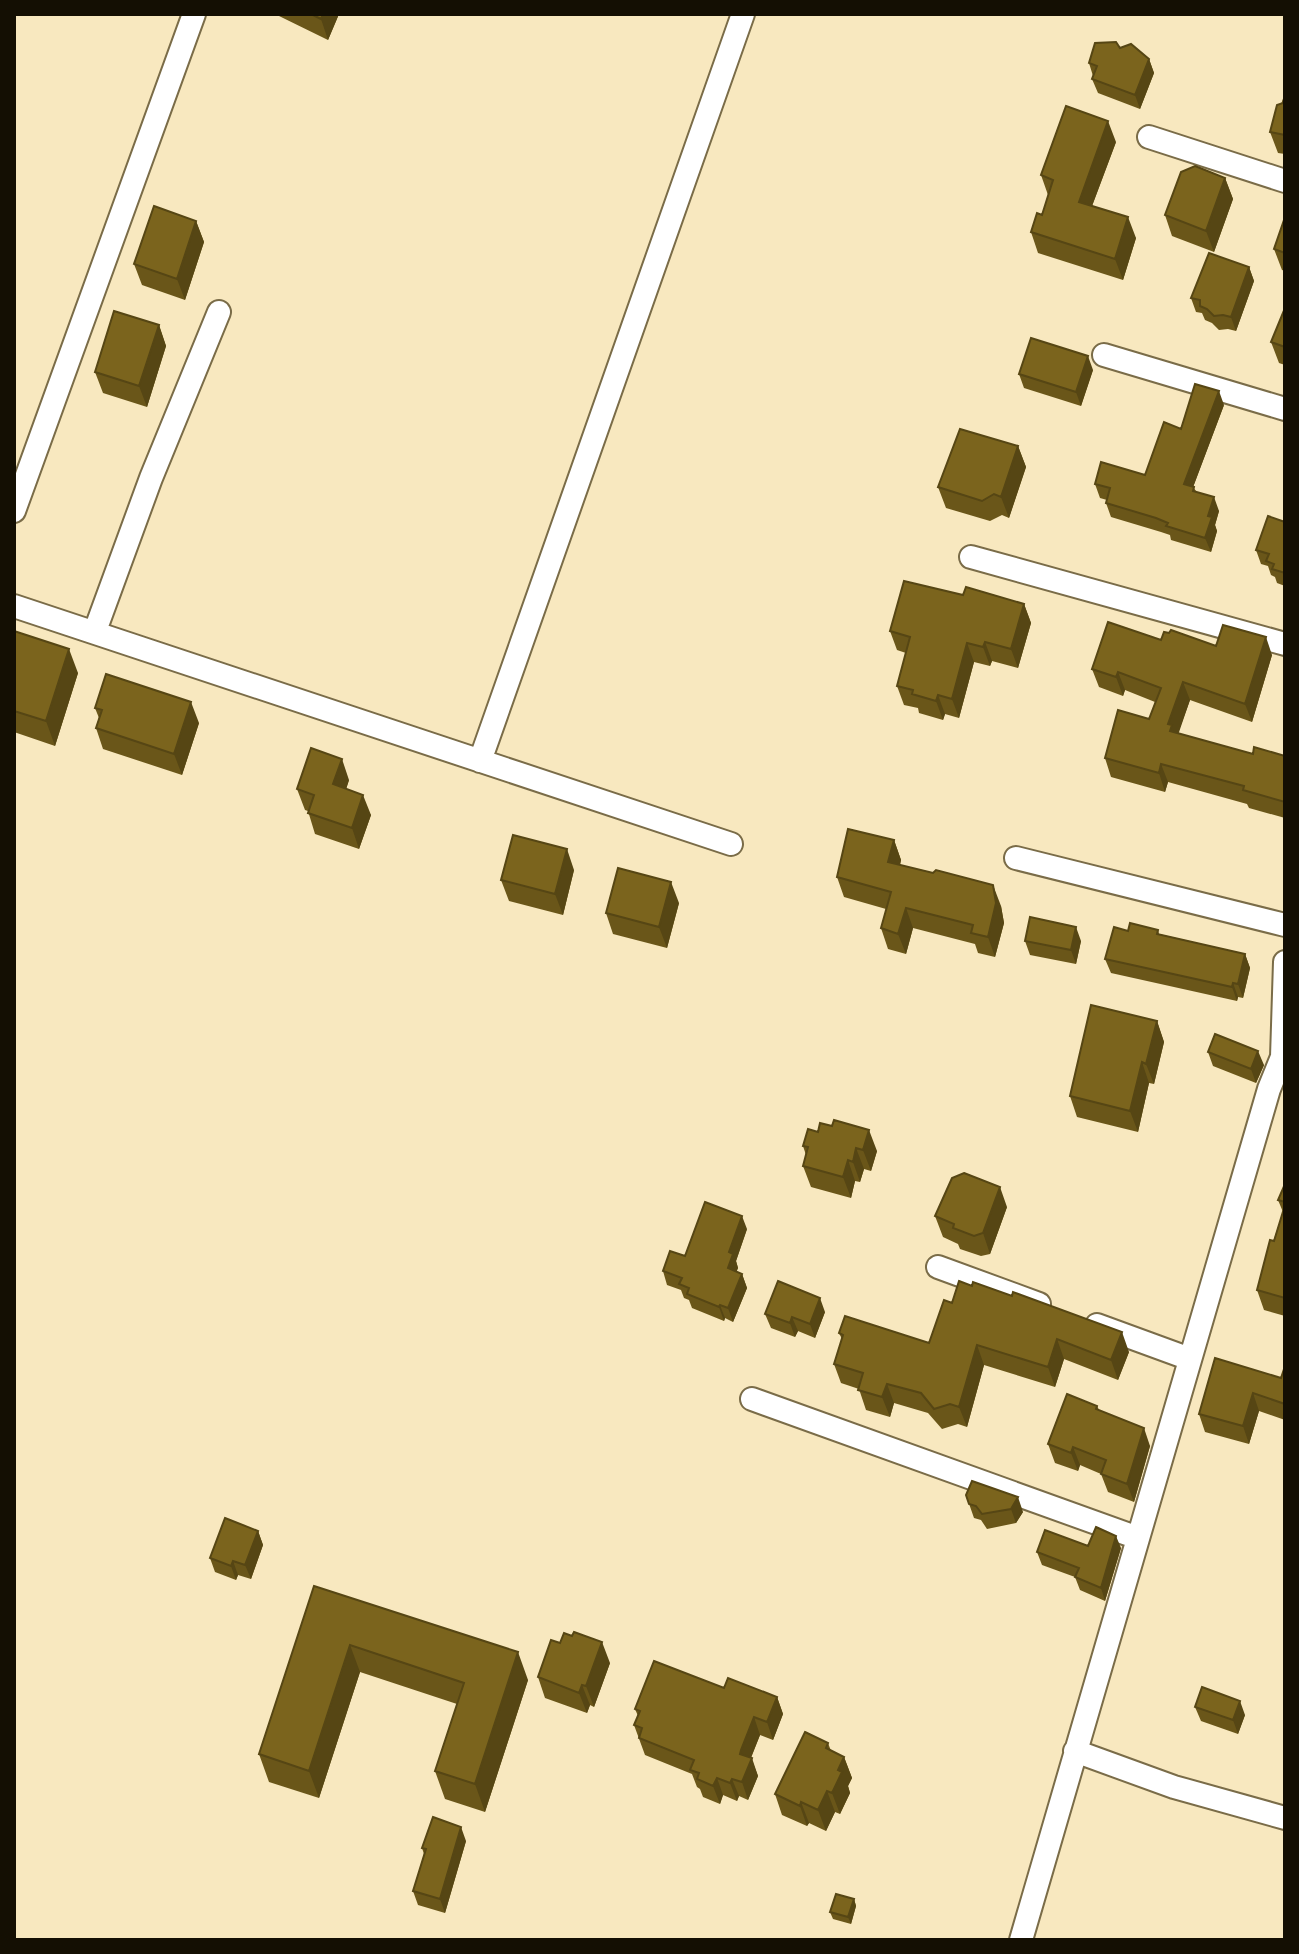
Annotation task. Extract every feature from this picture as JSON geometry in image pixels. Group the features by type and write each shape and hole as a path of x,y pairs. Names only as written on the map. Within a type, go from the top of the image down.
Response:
{"street":[{"path":"14,511 194,14"},
{"path":"480,761 743,14"},
{"path":"1149,137 1285,181"},
{"path":"95,631 151,478 219,312"},
{"path":"1104,355 1285,409"},
{"path":"971,557 1285,644"},
{"path":"14,606 731,844"},
{"path":"1016,858 1285,925"},
{"path":"1021,1940 1269,1089 1282,1057 1285,962"},
{"path":"938,1267 1190,1359"},
{"path":"752,1399 1138,1538"},
{"path":"1075,1751 1174,1787 1285,1818"}],"building":[{"path":"1116,42 1120,48 1131,44 1149,59 1135,95 1092,79 1097,66 1089,63 1095,43"},
{"path":"1285,94 1285,135 1270,132 1277,105 1283,103"},
{"path":"1066,106 1108,121 1079,202 1128,217 1115,259 1031,232 1037,213 1042,215 1053,180 1041,175"},
{"path":"1195,166 1225,178 1206,231 1165,215 1181,172"},
{"path":"154,206 196,221 177,279 134,264"},
{"path":"1285,217 1285,253 1274,249"},
{"path":"1209,253 1249,267 1231,317 1214,316 1200,306 1200,300 1191,298"},
{"path":"1285,308 1285,347 1271,342"},
{"path":"114,311 159,325 139,386 95,372"},
{"path":"1031,338 1088,356 1076,392 1019,374"},
{"path":"1195,384 1219,391 1184,484 1194,487 1193,491 1214,497 1205,538 1166,526 1168,523 1156,518 1106,503 1110,488 1095,484 1101,462 1145,475 1164,422 1181,429"},
{"path":"960,429 1018,446 1001,497 994,494 982,501 938,487"},
{"path":"1268,516 1285,522 1285,573 1272,569 1274,564 1266,561 1269,554 1256,550"},
{"path":"904,581 963,595 966,587 1024,604 1011,649 985,642 983,647 967,643 952,699 938,695 936,701 897,686 910,637 890,631"},
{"path":"1108,622 1161,640 1164,632 1171,630 1216,646 1223,625 1266,637 1245,704 1183,682 1168,724 1172,725 1170,731 1253,754 1254,747 1285,756 1285,802 1243,790 1244,786 1161,764 1159,773 1105,758 1118,710 1149,719 1161,688 1118,672 1116,677 1092,669"},
{"path":"14,631 69,649 46,721 14,711"},
{"path":"106,674 191,702 174,754 96,728 102,710 95,708"},
{"path":"311,748 342,759 333,784 363,795 352,828 308,813 314,795 297,789"},
{"path":"848,829 894,840 888,862 933,873 936,870 993,885 996,903 988,937 971,933 973,925 906,908 898,934 881,928 891,892 837,877"},
{"path":"513,835 567,849 555,894 501,880"},
{"path":"618,868 671,882 659,927 606,913"},
{"path":"1030,917 1076,927 1071,950 1025,941"},
{"path":"1130,923 1158,930 1157,934 1245,954 1238,984 1233,983 1232,987 1105,959 1114,927 1128,931"},
{"path":"1091,1005 1157,1021 1146,1064 1142,1062 1130,1111 1070,1096"},
{"path":"1215,1034 1258,1051 1251,1069 1208,1052"},
{"path":"834,1120 869,1130 863,1150 856,1148 853,1162 848,1160 843,1177 803,1166 808,1147 803,1146 808,1129 818,1132 820,1123 832,1126"},
{"path":"964,1173 1000,1187 983,1233 974,1236 953,1228 954,1224 935,1216 952,1178"},
{"path":"1285,1184 1285,1202 1278,1200"},
{"path":"705,1202 742,1216 729,1252 733,1254 728,1268 742,1274 728,1308 687,1294 689,1288 679,1284 682,1278 663,1271 670,1251 685,1256"},
{"path":"1285,1205 1285,1298 1257,1290 1270,1240 1274,1241"},
{"path":"778,1281 820,1298 810,1324 792,1317 790,1323 765,1314"},
{"path":"959,1281 972,1286 973,1282 1012,1296 1013,1292 1122,1332 1111,1360 1057,1339 1048,1367 977,1345 959,1407 950,1404 934,1409 921,1393 887,1384 882,1397 858,1390 863,1373 834,1364 845,1316 929,1343 944,1300 952,1303"},
{"path":"1215,1358 1281,1378 1285,1366 1285,1404 1253,1393 1243,1426 1199,1414"},
{"path":"1067,1394 1144,1428 1127,1484 1101,1474 1106,1460 1073,1447 1071,1453 1048,1444"},
{"path":"972,1481 1018,1497 1011,1509 982,1514 976,1506 969,1504 966,1495"},
{"path":"225,1518 258,1531 245,1565 233,1561 231,1566 210,1558"},
{"path":"1096,1527 1116,1536 1101,1588 1075,1577 1079,1568 1037,1552 1045,1530 1088,1546"},
{"path":"314,1586 518,1652 475,1784 435,1771 464,1683 350,1645 309,1771 259,1754"},
{"path":"574,1632 602,1642 586,1686 582,1685 579,1693 538,1677 551,1640 560,1643 564,1633 572,1636"},
{"path":"654,1661 724,1688 728,1678 777,1697 767,1722 754,1717 740,1754 752,1758 742,1782 732,1779 730,1783 717,1778 713,1786 697,1779 699,1773 690,1770 694,1760 639,1738 642,1728 634,1725 640,1711 635,1709"},
{"path":"1202,1687 1240,1701 1233,1720 1195,1707"},
{"path":"805,1732 828,1743 826,1748 844,1757 838,1770 842,1772 832,1793 827,1791 818,1810 801,1802 800,1806 775,1794"},
{"path":"433,1817 461,1827 440,1899 413,1891 426,1849 422,1848"},
{"path":"836,1894 854,1899 848,1917 830,1912"}]}
